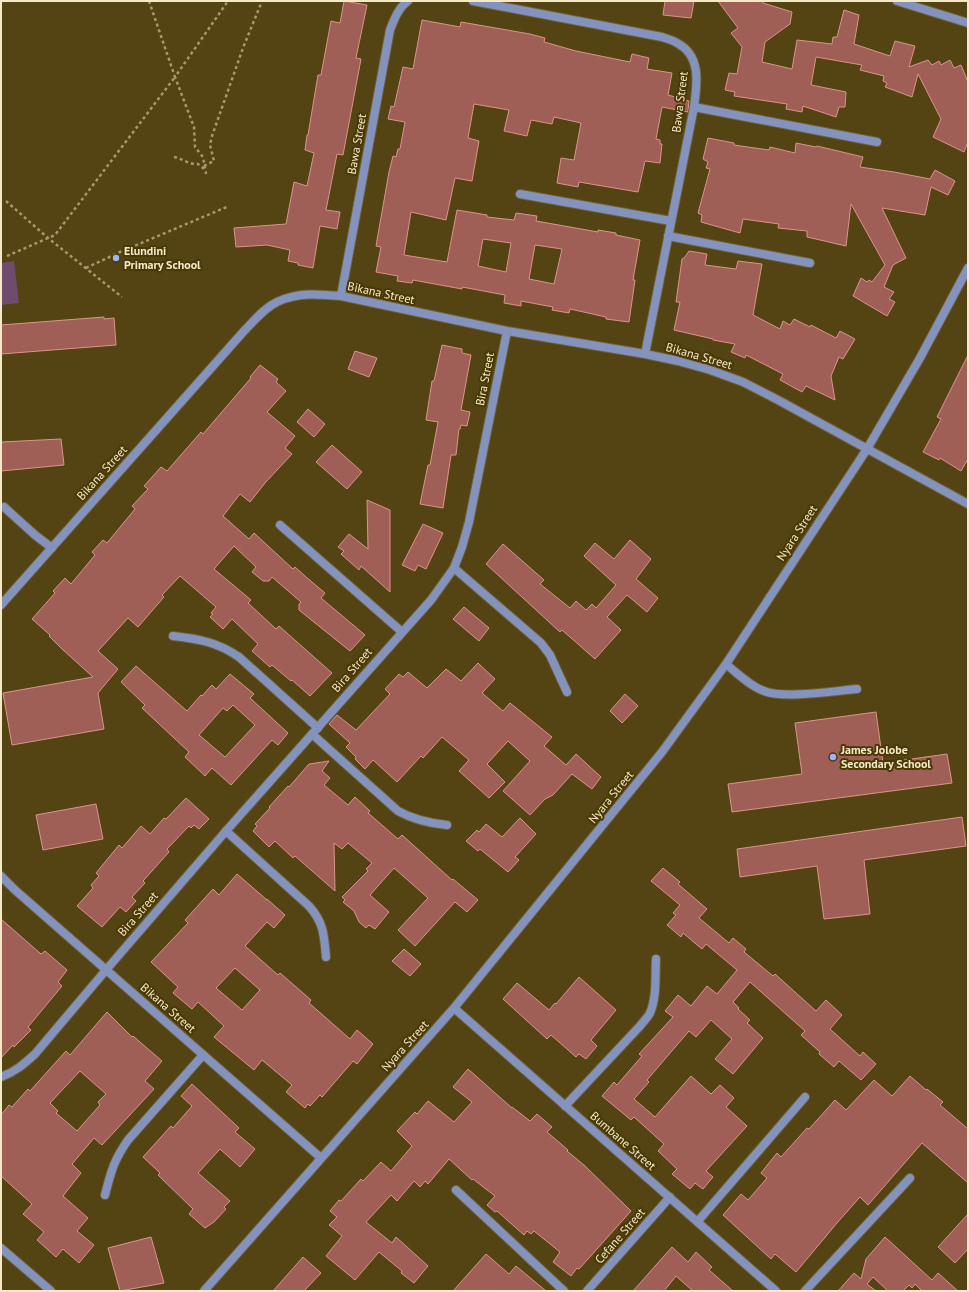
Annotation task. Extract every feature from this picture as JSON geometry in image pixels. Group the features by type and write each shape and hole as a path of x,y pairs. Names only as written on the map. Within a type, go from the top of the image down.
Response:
{"street":[{"name":"Bawa Street","path":"341,296 390,30 396,15 408,1"},
{"name":"Bawa Street","path":"473,1 662,37 678,43 688,51 693,58 697,68 694,107 645,354"},
{"path":"897,1 968,23"},
{"path":"694,107 877,142"},
{"path":"520,194 671,221"},
{"path":"668,236 810,263"},
{"name":"Nyara Street","path":"204,1291 454,1008 662,752 726,664 867,449 920,358 968,268"},
{"name":"Bikana Street","path":"1,605 260,314 276,302 295,296 316,294 341,296 507,331 645,354 704,368 743,382 867,449"},
{"name":"Bira Street","path":"1,1077 12,1073 24,1065 35,1054 226,831 431,600 454,568 469,522 507,331"},
{"path":"867,449 968,504"},
{"path":"4,507 52,548"},
{"path":"280,525 402,632"},
{"path":"454,568 541,643 550,655 567,692"},
{"path":"173,636 209,641 229,650 239,657 398,811 408,817 420,821 447,825"},
{"path":"726,664 763,691 775,694 857,689"},
{"path":"226,831 316,913 323,930 326,957"},
{"name":"Bikana Street","path":"1,876 15,890 321,1158"},
{"path":"565,1106 640,1026 650,1013 655,982 656,959"},
{"name":"Bumbane Street","path":"454,1008 776,1291"},
{"path":"105,1195 114,1163 128,1140 204,1055"},
{"path":"698,1221 805,1098"},
{"path":"805,1291 910,1178"},
{"path":"456,1190 564,1291"},
{"name":"Cefane Street","path":"587,1291 670,1197"},
{"path":"1,1248 51,1291"}],"path":[{"path":"149,1 194,127 195,147 203,157 206,173 198,164 174,157"},
{"path":"7,256 55,234 175,77 228,1"},
{"path":"204,166 214,161 210,145 212,136 243,48 262,1"},
{"path":"6,201 48,238 122,297"},
{"path":"86,268 229,206"}],"shaded area":[{"path":"14,261 19,303 1,305 1,263"}],"building":[{"path":"344,1 367,5 356,58 361,59 343,155 337,154 326,210 340,212 337,229 320,226 313,268 288,261 290,250 267,245 236,247 234,228 286,224 294,182 307,186 314,153 305,150 318,75 321,75 331,21 340,23"},
{"path":"665,1 694,1 691,18 663,15"},
{"path":"718,1 762,1 763,3 792,12 790,24 765,42 762,62 792,69 797,40 832,44 833,37 837,37 844,10 859,15 854,44 890,56 895,41 915,46 909,67 928,60 932,65 939,61 941,65 950,60 954,68 961,65 968,82 968,142 964,152 933,137 941,119 918,74 912,97 885,87 887,83 883,81 884,76 860,70 862,65 816,57 811,85 846,92 845,107 839,107 836,117 803,106 802,112 786,109 787,104 734,96 735,92 725,90 729,73 737,74 742,47 731,33 738,28"},
{"path":"422,20 460,27 461,22 530,34 545,38 544,42 576,51 630,62 632,54 649,58 647,69 672,73 668,95 689,101 688,112 662,107 656,139 660,140 660,144 662,144 660,163 645,161 638,192 579,182 578,187 557,183 561,158 574,160 581,123 554,117 552,124 531,120 527,136 504,131 509,110 474,104 468,138 479,141 472,181 455,178 446,220 411,212 404,255 447,262 457,210 487,215 487,217 514,220 516,213 537,216 536,221 598,232 598,230 616,233 616,235 640,240 633,280 635,280 629,322 606,319 606,317 570,309 569,313 552,310 553,307 521,301 521,306 504,303 505,295 413,280 412,283 397,281 398,276 376,272 381,247 376,246 389,172 393,156 396,157 398,149 400,149 405,122 388,119 391,106 394,107 403,67 413,69","holes":["483,239 511,243 506,272 478,266","535,245 562,249 554,284 529,279"]},
{"path":"708,138 734,143 734,145 769,150 770,147 795,153 796,143 817,146 863,157 860,167 930,179 935,170 955,181 948,195 931,187 925,215 882,208 906,258 893,265 884,287 894,292 889,299 895,302 887,316 853,296 861,278 867,282 869,280 872,282 885,265 851,204 846,246 807,237 807,231 778,228 779,224 743,219 740,233 701,222 702,215 698,213 710,169 706,168 708,162 703,159"},
{"path":"689,251 707,254 705,265 736,269 738,261 762,264 753,315 780,329 783,321 790,325 794,319 810,327 811,325 836,338 840,331 855,339 843,359 839,357 831,376 835,400 806,386 802,392 780,380 783,374 746,355 745,358 731,352 735,344 674,330 680,302 676,302 682,259"},
{"path":"104,317 104,319 114,318 116,345 1,354 1,325"},
{"path":"442,345 462,349 462,353 471,355 461,410 470,412 467,426 461,425 459,429 456,455 451,455 443,508 420,504 428,465 430,465 438,422 426,420 432,381 434,381"},
{"path":"355,351 377,358 369,377 348,369"},
{"path":"968,355 968,459 961,471 940,458 939,460 923,452 941,419 937,417"},
{"path":"260,365 278,379 276,382 286,391 267,412 295,436 285,448 292,454 265,483 250,502 240,494 223,516 249,539 254,533 293,569 295,567 325,593 321,598 365,635 350,651 299,610 299,604 301,602 272,577 269,581 263,581 252,572 256,567 234,546 214,569 251,600 248,603 276,629 279,626 332,673 310,696 272,665 270,667 252,651 258,644 232,619 223,629 210,617 213,614 211,613 216,607 180,576 162,595 164,597 138,627 128,618 98,651 118,669 98,693 104,729 12,745 3,693 93,677 32,619 55,593 53,591 65,578 71,584 95,555 92,552 103,540 107,543 135,509 132,506 148,489 144,486 161,467 167,471 201,432 203,434 251,378 250,377"},
{"path":"308,409 325,424 314,437 297,422"},
{"path":"61,439 64,465 1,471 1,442"},
{"path":"332,445 362,472 347,489 316,462"},
{"path":"367,500 390,510 390,592 361,566 359,570 341,554 344,551 338,547 349,534 368,549"},
{"path":"423,524 443,533 426,569 418,565 415,571 402,565"},
{"path":"630,540 651,559 636,579 658,598 647,612 627,595 607,617 621,630 595,659 562,630 560,632 486,564 503,544 544,580 540,584 570,608 576,601 586,610 592,604 596,608 616,585 584,556 595,543 614,559"},
{"path":"464,607 489,628 479,641 453,619"},
{"path":"478,663 495,679 482,693 503,711 510,703 552,737 544,746 566,765 576,754 601,777 592,789 572,774 553,795 545,799 530,815 503,791 530,761 508,741 487,764 505,782 489,798 459,771 469,760 442,737 423,758 421,756 397,782 373,760 365,769 346,747 350,743 329,724 337,715 356,730 390,694 385,689 399,674 403,677 408,672 427,688 446,669 461,681"},
{"path":"136,666 187,711 212,685 216,689 230,674 254,694 250,698 288,733 278,745 272,740 231,785 212,768 205,776 185,757 189,752 142,708 145,705 121,682","holes":["233,705 255,725 225,757 199,735 223,708 227,711"]},
{"path":"625,694 638,706 622,723 610,711"},
{"path":"876,712 883,763 947,754 952,783 732,812 728,784 802,774 795,723"},
{"path":"329,761 322,771 330,778 324,785 348,805 355,797 370,811 368,813 398,839 402,835 452,880 453,879 478,900 467,912 455,902 415,946 398,930 428,898 394,868 370,895 389,912 375,929 369,925 366,928 359,922 354,911 343,902 345,900 342,897 368,871 366,869 372,863 348,843 342,849 334,843 335,891 295,856 293,858 275,841 269,847 253,831 257,826 255,824 270,808 269,807 309,764"},
{"path":"186,798 209,819 199,829 194,825 191,828 189,826 167,849 169,852 143,881 145,883 132,897 136,901 126,912 120,907 102,927 77,906 93,888 91,885 99,876 96,873 119,845 122,848 141,826 150,834 164,818 166,819"},
{"path":"96,804 103,839 43,850 36,815"},
{"path":"962,817 966,846 864,860 870,914 824,919 817,866 740,877 737,849"},
{"path":"520,818 536,834 515,857 519,860 508,872 480,849 478,851 466,841 477,830 479,832 486,824 502,837"},
{"path":"663,868 680,882 678,884 707,909 699,918 729,943 733,938 746,949 744,952 773,976 775,974 816,1011 826,1000 842,1015 830,1029 860,1056 863,1052 876,1064 861,1080 839,1061 834,1067 801,1035 805,1031 750,982 733,1002 750,1020 747,1023 763,1038 733,1074 715,1059 732,1039 711,1020 696,1037 689,1031 647,1080 649,1082 634,1099 655,1117 691,1076 711,1094 720,1085 734,1098 726,1107 747,1126 706,1171 713,1177 703,1189 695,1183 690,1189 672,1174 677,1169 658,1151 664,1144 634,1117 631,1120 602,1096 614,1082 617,1085 642,1056 639,1054 673,1017 665,1011 678,995 691,1006 707,986 717,994 737,970 706,944 702,949 683,933 681,937 667,925 676,915 673,913 680,905 651,881"},
{"path":"237,874 285,915 274,928 267,922 245,946 278,975 280,973 311,1000 309,1003 350,1039 357,1030 373,1044 357,1064 353,1061 322,1097 320,1095 310,1106 308,1104 305,1108 286,1092 292,1085 262,1060 254,1070 214,1037 224,1026 198,1002 192,1009 173,993 178,987 151,962 188,923 185,920 213,889 219,895","holes":["235,968 260,990 242,1010 216,988"]},
{"path":"1,919 41,954 45,951 67,970 58,982 62,986 28,1027 31,1030 14,1047 13,1045 1,1058"},
{"path":"404,949 421,964 410,976 392,961"},
{"path":"579,977 616,1010 591,1040 597,1046 586,1059 579,1054 576,1057 551,1035 547,1039 503,999 517,983 549,1010"},
{"path":"107,1012 132,1037 133,1036 162,1061 145,1081 154,1089 102,1145 94,1138 72,1164 81,1173 63,1196 88,1218 77,1231 94,1245 79,1263 63,1249 56,1257 37,1240 44,1232 23,1214 32,1204 1,1176 1,1115 9,1105 12,1107 28,1089 30,1091 66,1051 70,1055","holes":["80,1071 106,1094 98,1102 100,1105 77,1131 56,1113 58,1111 50,1103"]},
{"path":"468,1069 512,1108 530,1121 537,1114 552,1127 547,1132 568,1150 567,1151 585,1166 631,1211 571,1276 553,1262 560,1252 534,1231 531,1234 527,1231 524,1235 497,1211 495,1212 487,1205 495,1196 473,1179 472,1180 449,1159 428,1184 425,1181 420,1187 414,1181 397,1201 391,1195 366,1222 392,1243 396,1237 428,1266 414,1283 379,1252 355,1280 326,1256 342,1236 329,1225 337,1217 330,1211 339,1200 341,1201 361,1179 363,1181 381,1162 391,1171 412,1146 397,1131 415,1112 417,1114 428,1101 454,1122 472,1102 453,1087"},
{"path":"910,1076 943,1102 940,1105 968,1129 968,1183 922,1143 868,1205 860,1197 796,1272 775,1254 771,1259 723,1215 741,1194 748,1200 767,1178 761,1173 777,1153 781,1157 835,1100 846,1110 874,1080 892,1096"},
{"path":"192,1084 239,1128 235,1132 255,1149 240,1167 220,1149 198,1173 230,1201 224,1207 226,1209 214,1222 205,1228 189,1214 193,1209 158,1175 160,1173 143,1157 171,1126 173,1128 192,1106 181,1096"},
{"path":"968,1214 968,1249 955,1263 938,1247"},
{"path":"151,1237 164,1283 120,1291 108,1248"},
{"path":"885,1237 932,1280 938,1273 958,1291 922,1291 915,1284 912,1288 909,1285 903,1291 888,1291 873,1277 867,1284 876,1291 838,1291 854,1273 861,1279 866,1259"},
{"path":"672,1247 688,1262 696,1252 712,1267 709,1270 733,1291 693,1291 676,1276 664,1291 633,1291"},
{"path":"486,1254 509,1274 516,1266 546,1291 453,1291"},
{"path":"303,1257 321,1273 304,1291 273,1291"}],"place":[{"name":"Elundini Primary School","path":"116,258"},
{"name":"James Jolobe Secondary School","path":"833,757"}]}
